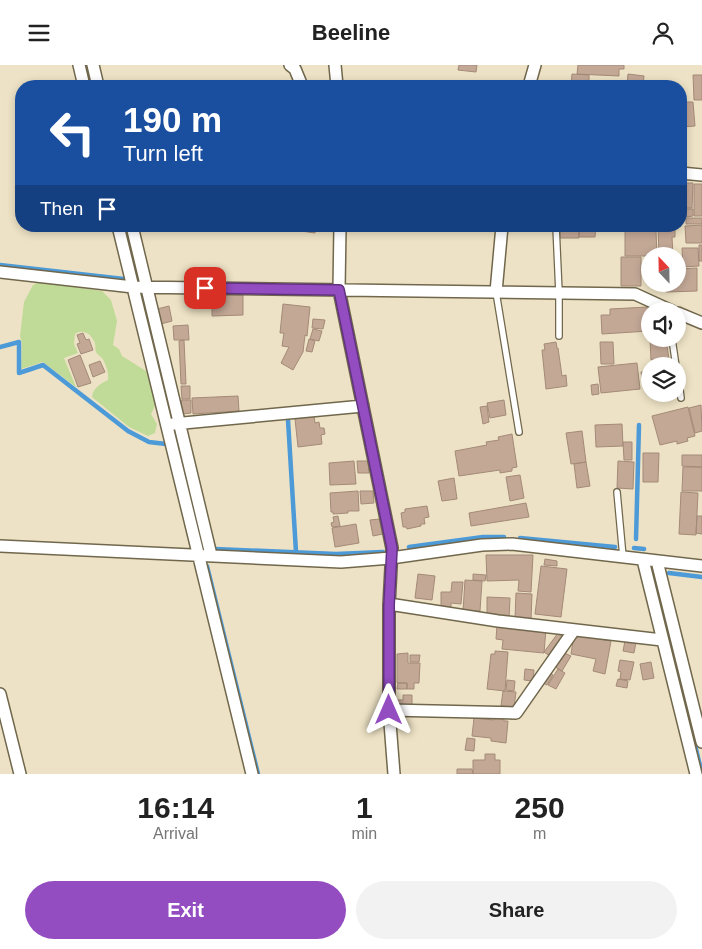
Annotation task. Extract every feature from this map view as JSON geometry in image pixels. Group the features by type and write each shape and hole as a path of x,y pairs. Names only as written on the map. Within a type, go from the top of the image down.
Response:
{"street":[{"path":"79,65 83,80"},
{"path":"93,65 97,80"},
{"path":"290,65 295,69 300,80"},
{"path":"335,65 336,80"},
{"path":"531,80 536,65"},
{"path":"687,174 702,175"},
{"path":"119,232 252,774"},
{"path":"133,232 211,555"},
{"path":"340,232 339,290 392,548 389,605 389,710 394,774"},
{"path":"496,292 501,232"},
{"path":"0,272 147,288 635,294 652,302"},
{"path":"686,317 702,323"},
{"path":"167,425 362,405"},
{"path":"0,546 341,561 391,558 482,545 512,544 642,560 702,565"},
{"path":"642,560 696,774"},
{"path":"657,561 702,742"},
{"path":"389,605 498,621 662,640"},
{"path":"389,710 516,713 574,630"},
{"path":"0,694 20,774"}],"lane":[{"path":"556,232 559,336"},
{"path":"496,292 519,432"},
{"path":"617,492 623,557"}],"green space":[{"path":"39,282 102,291 111,300 117,321 113,345 119,349 122,356 146,371 154,392 155,406 151,414 157,424 155,433 148,436 129,427 92,397 95,389 108,380 108,374 102,358 96,352 94,341 86,333 80,332 75,334 74,344 78,353 64,358 76,387 43,362 21,369 22,343 20,336 24,302 33,285"}],"building":[{"path":"459,65 477,65 476,72 458,70"},
{"path":"578,65 624,65 624,69 619,69 619,76 577,74"},
{"path":"572,74 589,75 589,80 572,80"},
{"path":"628,74 644,76 644,80 628,80"},
{"path":"693,75 702,75 702,100 694,100"},
{"path":"687,102 693,102 695,126 687,127"},
{"path":"687,183 693,183 692,208 687,208"},
{"path":"694,184 702,184 702,216 694,216"},
{"path":"687,209 693,209 693,216 687,217"},
{"path":"687,218 702,218 702,224 687,224"},
{"path":"702,225 702,243 686,243 687,226"},
{"path":"560,232 579,232 579,238 560,238"},
{"path":"579,232 595,232 595,237 579,237"},
{"path":"625,232 656,232 657,247 641,247 641,256 625,256"},
{"path":"658,232 675,232 675,237 672,237 673,247 659,247"},
{"path":"699,245 702,245 702,261 699,261"},
{"path":"686,248 698,248 699,266 686,267"},
{"path":"621,257 641,257 641,286 621,286"},
{"path":"697,268 697,291 686,291 686,269"},
{"path":"212,295 243,295 243,315 212,316"},
{"path":"283,304 310,307 303,352 293,370 281,363 289,347 282,346 284,333 280,333"},
{"path":"169,306 172,321 161,324 157,309"},
{"path":"641,307 641,332 602,334 601,315 610,315 610,309"},
{"path":"313,319 325,320 323,329 312,328"},
{"path":"188,325 189,340 174,340 173,326"},
{"path":"313,329 322,331 319,341 310,339"},
{"path":"83,333 86,340 89,339 93,350 81,354 77,344 80,343 77,335"},
{"path":"309,339 315,341 312,352 306,351"},
{"path":"184,340 186,384 181,384 179,341"},
{"path":"556,342 562,376 566,375 567,386 546,389 542,350 545,350 544,344"},
{"path":"600,342 613,342 614,364 601,364"},
{"path":"650,347 667,347 669,357 651,357"},
{"path":"80,355 91,383 78,387 68,360"},
{"path":"100,361 105,372 93,377 89,365"},
{"path":"637,363 640,389 601,393 598,367"},
{"path":"598,384 599,394 592,395 591,385"},
{"path":"181,386 190,386 190,399 182,399"},
{"path":"238,396 239,411 193,414 192,398"},
{"path":"181,400 191,400 191,413 182,414"},
{"path":"504,400 506,415 490,418 487,403"},
{"path":"701,405 702,431 695,433 689,408"},
{"path":"487,406 489,422 483,424 480,407"},
{"path":"688,407 695,436 687,438 688,441 677,444 677,441 660,445 652,416"},
{"path":"314,416 315,423 319,422 320,428 324,428 325,434 321,435 322,444 298,447 295,419"},
{"path":"622,424 623,446 596,447 595,425"},
{"path":"582,431 586,462 571,464 566,433"},
{"path":"512,434 517,467 512,468 512,471 500,473 500,470 459,476 455,451 487,445 486,442 499,440 498,437"},
{"path":"623,442 632,442 632,460 624,460"},
{"path":"643,453 659,453 658,482 643,482"},
{"path":"682,455 702,455 702,467 682,466"},
{"path":"354,461 356,484 330,485 329,463"},
{"path":"357,461 368,461 369,473 358,473"},
{"path":"618,461 634,462 633,489 617,488"},
{"path":"586,462 590,486 577,488 574,464"},
{"path":"683,467 702,467 702,491 682,491"},
{"path":"520,475 524,498 510,501 506,477"},
{"path":"454,478 457,499 442,501 438,481"},
{"path":"358,491 359,511 333,514 331,512 330,493"},
{"path":"360,491 373,491 374,503 361,504"},
{"path":"681,492 698,493 696,535 679,534"},
{"path":"526,503 529,517 471,526 469,513"},
{"path":"427,506 429,517 424,518 425,524 407,529 403,527 401,513 405,512 405,509"},
{"path":"338,516 340,526 332,527 333,517"},
{"path":"697,516 702,516 702,534 696,533"},
{"path":"380,519 383,534 373,536 370,520"},
{"path":"356,524 359,543 335,547 332,528"},
{"path":"486,555 533,555 531,592 518,591 519,580 487,581"},
{"path":"545,559 557,561 557,566 544,565"},
{"path":"541,566 567,569 561,617 535,614"},
{"path":"418,574 435,576 432,600 415,598"},
{"path":"473,574 486,575 485,581 473,580"},
{"path":"465,580 482,581 480,611 463,611"},
{"path":"452,582 463,582 461,604 451,603 451,609 441,608 441,592 451,592"},
{"path":"516,593 532,594 531,620 515,619"},
{"path":"487,597 510,598 509,618 487,616"},
{"path":"497,625 546,629 544,653 502,649 503,640 496,639"},
{"path":"558,633 564,637 550,656 544,652"},
{"path":"574,635 611,641 605,674 593,671 596,659 571,654"},
{"path":"625,641 636,642 634,653 623,651"},
{"path":"495,651 508,652 505,691 487,689 491,654 495,654"},
{"path":"560,651 571,656 562,671 552,665"},
{"path":"408,653 408,663 420,663 419,683 414,683 414,689 407,689 407,683 397,683 397,654"},
{"path":"410,655 420,655 419,662 410,662"},
{"path":"620,660 634,662 630,680 620,679 621,672 618,671"},
{"path":"651,662 654,678 643,680 640,664"},
{"path":"525,669 534,670 533,681 524,680"},
{"path":"558,669 565,673 556,689 548,685"},
{"path":"547,671 553,675 547,685 541,682"},
{"path":"618,679 628,681 627,688 616,686"},
{"path":"507,680 515,681 514,691 506,690"},
{"path":"398,683 407,683 407,689 397,689"},
{"path":"503,691 516,692 514,707 501,706"},
{"path":"403,695 412,695 412,705 397,705 397,700 403,700"},
{"path":"474,718 494,720 494,718 508,721 506,743 491,741 491,738 472,736"},
{"path":"467,738 475,739 474,751 465,750"},
{"path":"485,754 495,754 495,760 500,760 500,774 473,774 473,760 485,760"},
{"path":"457,769 472,769 473,774 457,774"}],"waterway":[{"path":"86,65 90,80"},
{"path":"126,232 138,279"},
{"path":"0,265 124,279"},
{"path":"142,297 172,419"},
{"path":"0,347 19,342 19,373 43,365 128,431 149,442 166,444"},
{"path":"288,420 296,552"},
{"path":"636,539 639,425"},
{"path":"175,433 203,549"},
{"path":"409,547 483,537 504,537"},
{"path":"520,538 615,547"},
{"path":"634,548 644,549"},
{"path":"215,549 336,554 383,552"},
{"path":"207,566 258,774"},
{"path":"653,572 702,774"},
{"path":"669,573 702,577"}],"route":[{"path":"205,288 339,290 392,548 389,605 389,710"}]}
